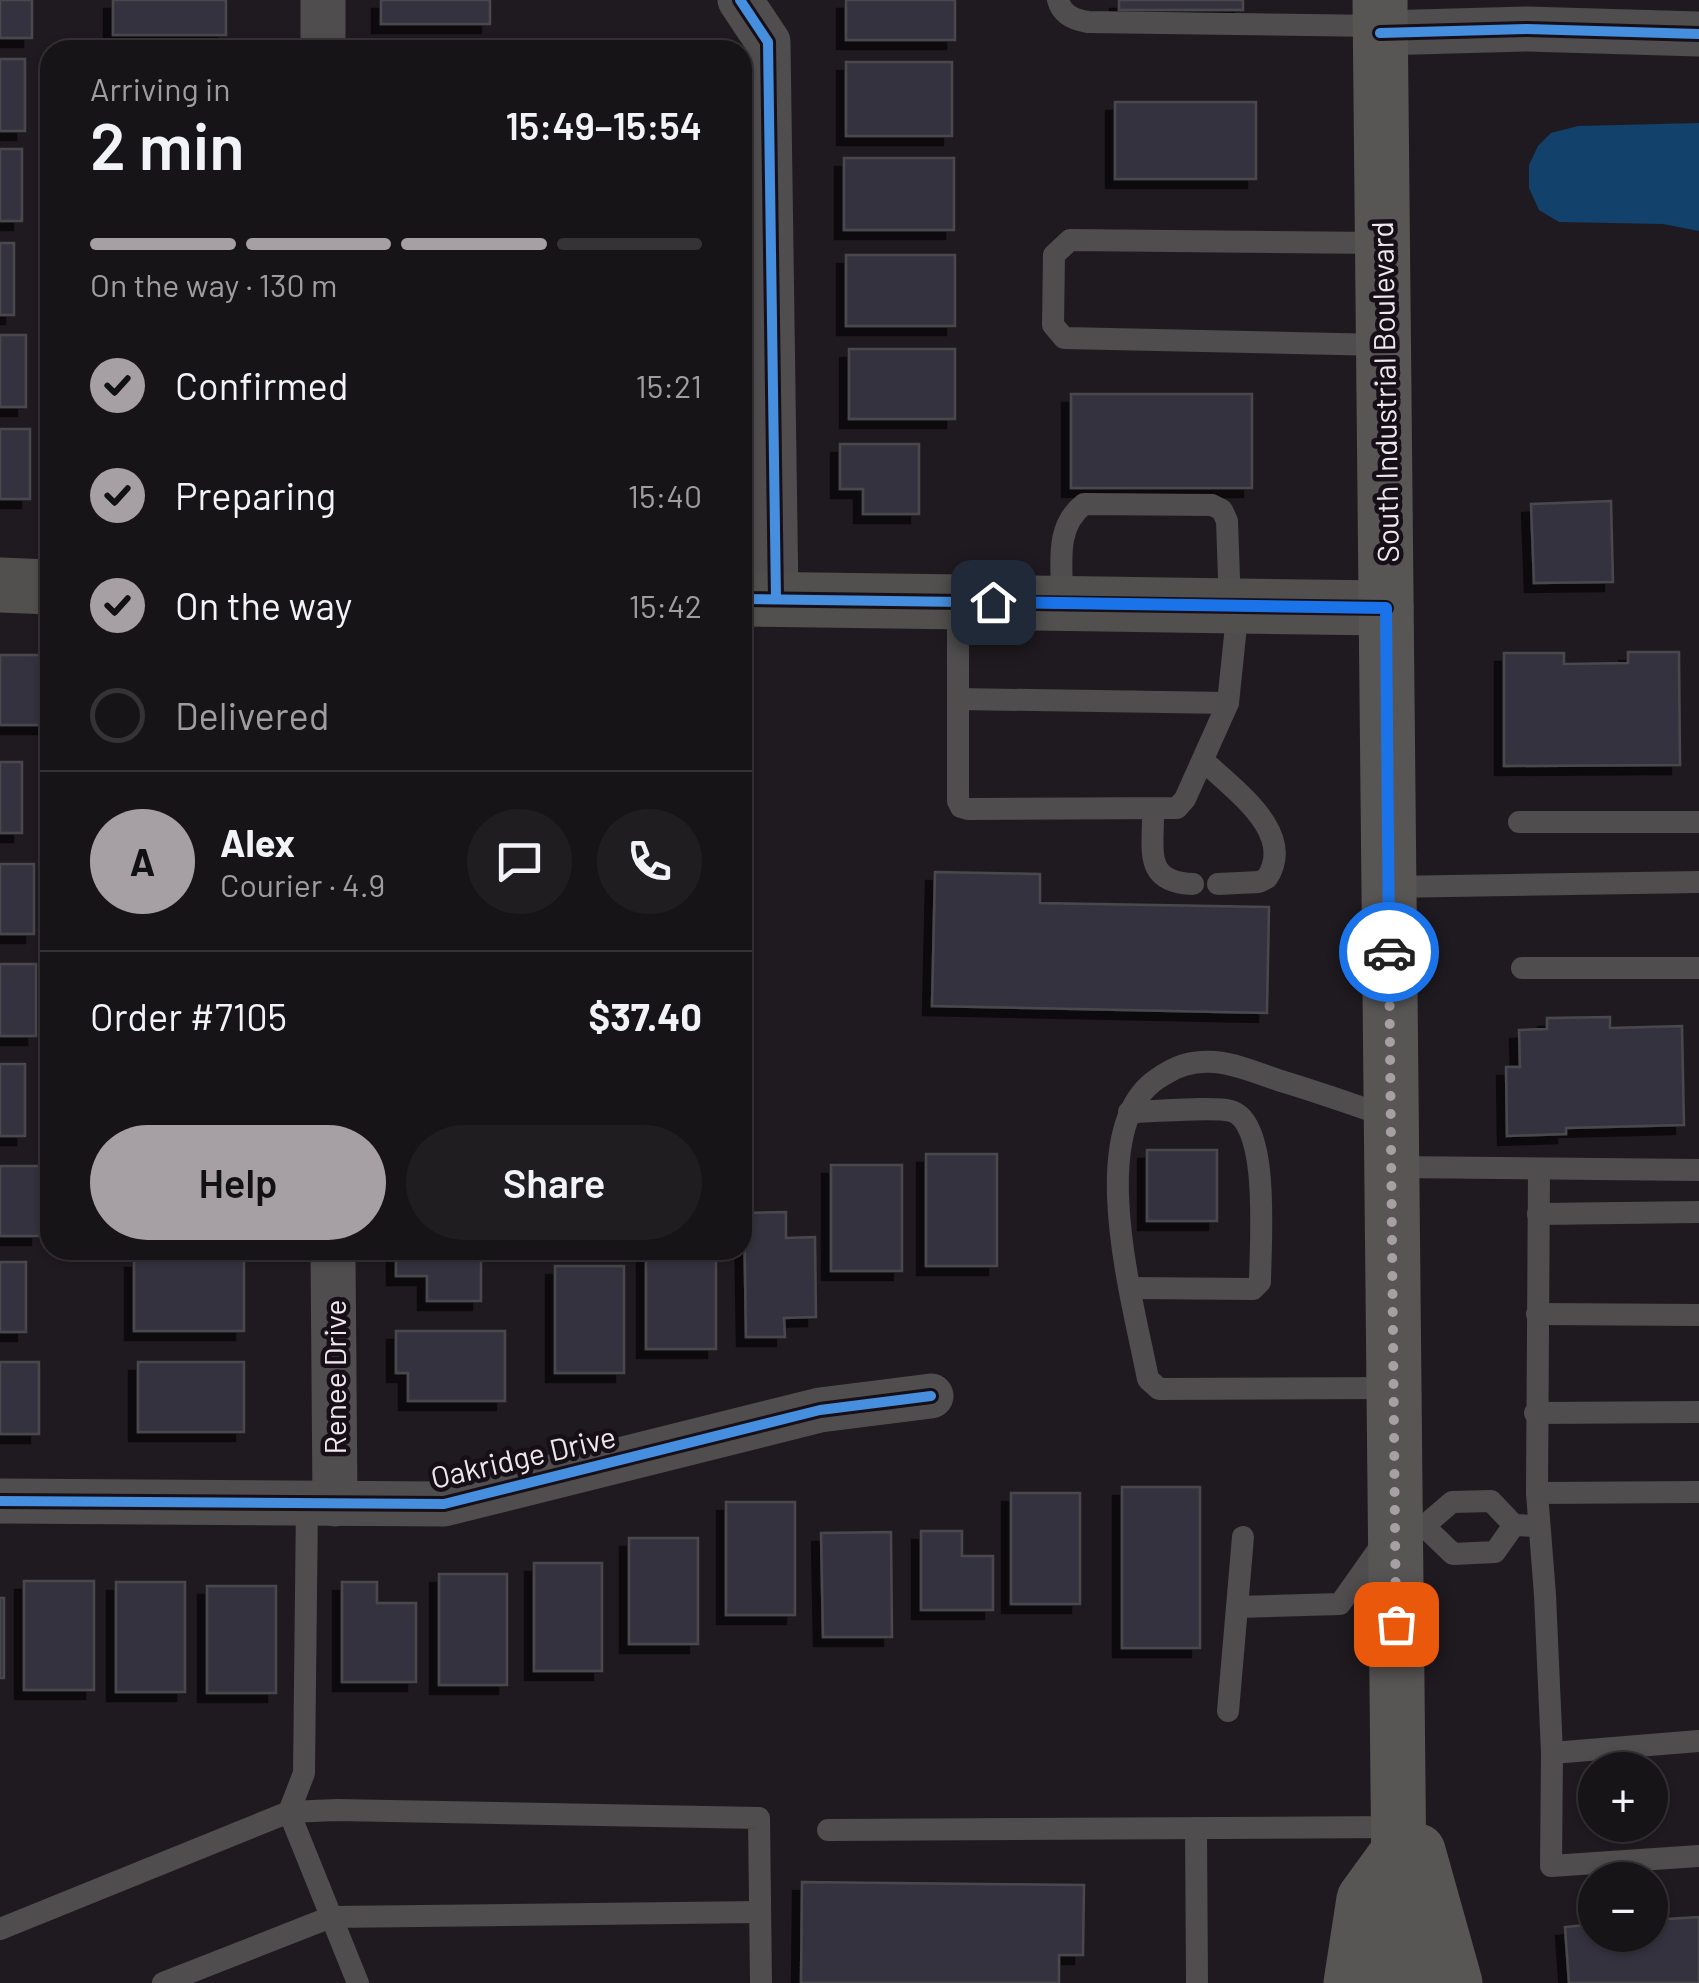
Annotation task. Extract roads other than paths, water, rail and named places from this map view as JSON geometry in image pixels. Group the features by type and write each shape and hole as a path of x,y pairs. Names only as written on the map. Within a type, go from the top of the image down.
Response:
{"main road":[{"name":"South Industrial Boulevard","path":"1380,20 1393,1388 1410,1526 1398,1818 1400,1983"},
{"path":"1351,1983 1364,1899 1398,1818"},
{"path":"1398,1818 1455,1983"}],"street":[{"path":"323,0 323,40"},
{"path":"740,0 768,42 759,599 1386,608"},
{"path":"1380,20 1699,34"},
{"path":"0,585 40,587"},
{"name":"Renee Drive","path":"321,1503 333,1260"},
{"name":"Oakridge Drive","path":"0,1501 444,1504 820,1410 931,1396"}],"lane":[{"path":"1058,0 1074,20 1088,22 1380,20"},
{"path":"1382,243 1070,240 1054,256 1053,325 1064,338 1383,345"},
{"path":"958,602 961,807 1178,808 1228,704 1234,606 1227,521 1222,510 1212,505 1084,504 1063,528 1062,604"},
{"path":"958,698 1228,704"},
{"path":"1203,760 1267,824 1275,842 1275,858 1267,878 1218,884"},
{"path":"1153,810 1157,872 1164,880 1193,884"},
{"path":"1519,822 1699,822"},
{"path":"1388,887 1699,882"},
{"path":"1522,968 1699,968"},
{"path":"1393,1388 1160,1388 1148,1379 1120,1229 1120,1148 1129,1112 1148,1085 1184,1064 1216,1062 1242,1068 1391,1142 1539,1170 1699,1170"},
{"path":"1129,1112 1231,1110 1249,1124 1258,1148 1260,1282 1253,1288 1131,1288"},
{"path":"1539,1170 1536,1493 1552,1753 1551,1866 1699,1856"},
{"path":"1538,1214 1699,1212"},
{"path":"1536,1314 1699,1315"},
{"path":"1535,1413 1699,1412"},
{"path":"1536,1493 1699,1492"},
{"path":"1237,1607 1340,1604 1410,1526 1452,1502 1491,1501 1514,1525 1539,1526"},
{"path":"321,1503 304,1772 289,1812 358,1983"},
{"path":"1410,1526 1453,1554 1495,1552 1514,1525"},
{"path":"1228,1711 1243,1537"},
{"path":"1552,1753 1699,1741"},
{"path":"0,1929 289,1812 759,1818 761,1983"},
{"path":"828,1830 1196,1828 1398,1818"},
{"path":"1196,1828 1197,1983"},
{"path":"162,1983 332,1917 760,1912"}],"water":[{"path":"1699,123 1699,231 1663,224 1559,222 1539,210 1529,188 1529,165 1538,146 1551,133 1578,126"}]}
